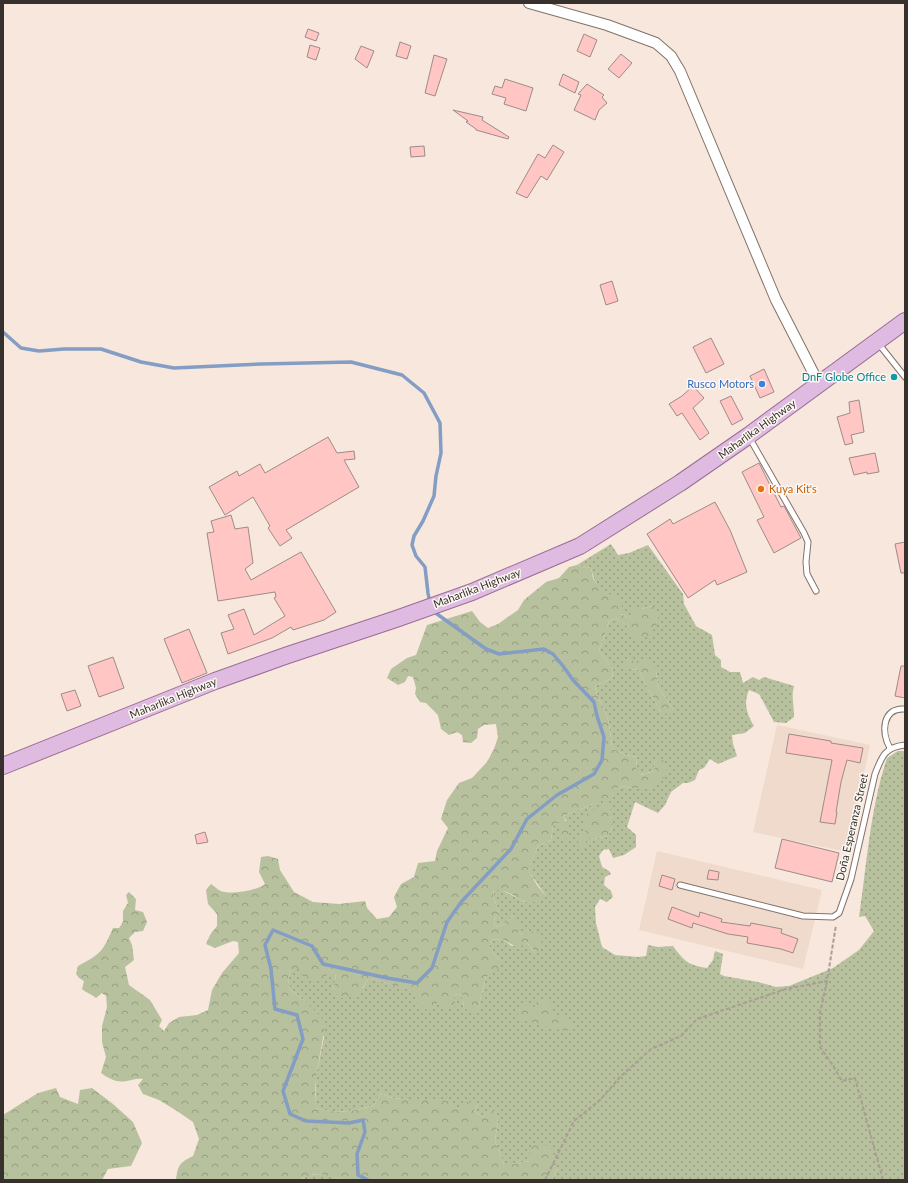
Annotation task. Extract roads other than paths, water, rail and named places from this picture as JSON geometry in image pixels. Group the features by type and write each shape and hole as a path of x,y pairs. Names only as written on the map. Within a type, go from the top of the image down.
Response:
{"main road":[{"name":"Maharlika Highway","path":"3,766 215,681 472,592 580,546 674,487 748,436 905,321"}],"street":[{"path":"528,3 607,25 656,43 671,56 680,71 776,300 819,384"}],"lane":[{"path":"877,342 905,377"},
{"path":"748,436 808,542 806,562 807,574 816,591"},
{"path":"905,709 898,708 893,710 888,715 884,735 890,748 905,745"},
{"name":"Doña Esperanza Street","path":"680,885 803,916 833,917 839,913 851,879 875,774 880,760 890,748"}],"waterway":[{"path":"3,332 21,348 39,351 101,349 141,362 174,368 351,362 402,375 424,393 440,423 441,453 436,476 434,496 423,521 414,536 412,545 416,556 425,567 430,603"},
{"path":"368,1180 358,1175 357,1154 365,1132 363,1120 349,1123 306,1121 290,1114 283,1091 303,1039 297,1015 275,1009 271,969 265,945 273,930 312,946 323,964 417,983 432,968 447,922 462,901 511,849 527,819 557,795 594,774 602,760 604,737 594,702 573,680 553,654 544,649 499,654 486,649 437,614 435,610"}],"place":[{"name":"DnF Globe Office","path":"894,377"},
{"name":"Rusco Motors","path":"762,384"},
{"name":"Kuya Kit's","path":"761,489"}]}
